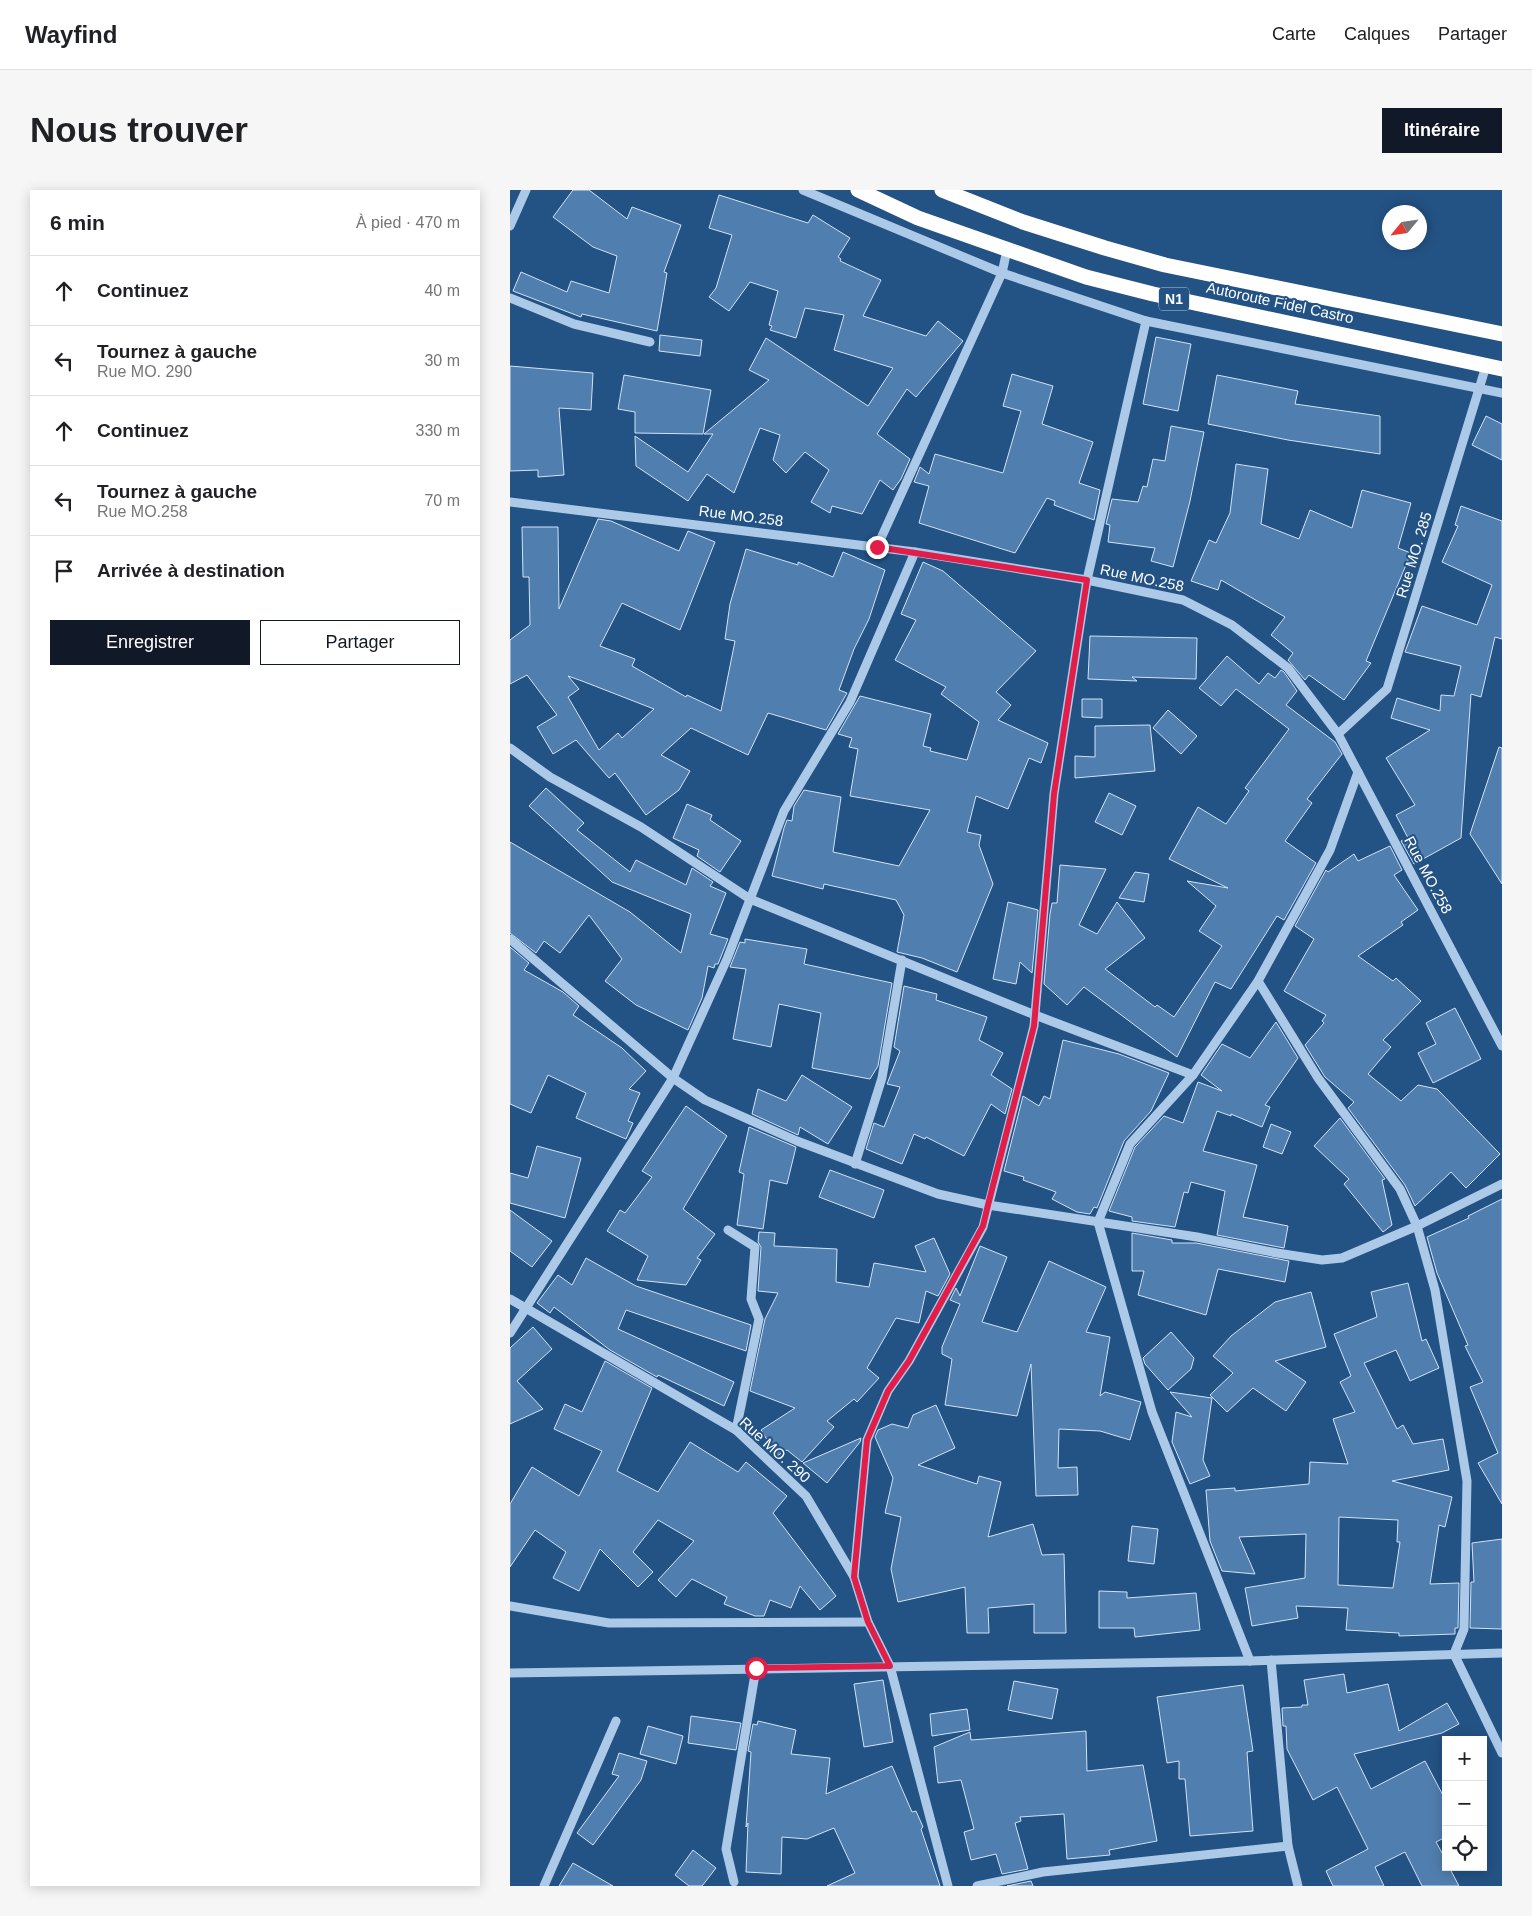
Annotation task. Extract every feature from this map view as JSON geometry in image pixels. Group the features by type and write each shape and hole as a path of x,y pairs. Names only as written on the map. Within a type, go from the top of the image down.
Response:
{"highway":[{"name":"Autoroute Fidel Castro","path":"858,190 918,218 1006,250 1086,276 1153,294 1502,369"},
{"name":"Autoroute Fidel Castro","path":"942,190 1023,222 1165,265 1502,334"}],"street":[{"path":"510,226 526,190"},
{"path":"804,190 1002,272 1146,321 1502,393"},
{"path":"877,547 1002,272 1006,250"},
{"path":"510,298 574,324 650,342"},
{"path":"854,1577 867,1440 888,1391 909,1361 983,1226 1034,1026 1054,794 1087,580 1146,321"},
{"name":"Rue MO. 285","path":"1338,734 1387,689 1486,366"},
{"name":"Rue MO.258","path":"510,502 915,552 1087,580 1183,600 1232,625 1288,668 1338,734 1502,1046"},
{"path":"510,1333 673,1078 727,959 784,811 850,702 915,552"},
{"path":"510,748 550,777 641,827 750,899 1035,1015 1193,1075"},
{"path":"1250,1661 1152,1412 1098,1222 1130,1144 1193,1075 1258,981 1330,850 1358,772"},
{"path":"510,938 673,1078 705,1100 855,1164 938,1194 988,1205 1197,1237 1277,1254 1322,1260 1342,1258 1417,1226 1502,1184"},
{"path":"855,1164 882,1078 902,960"},
{"path":"1258,981 1318,1078 1400,1189 1417,1226 1435,1290 1467,1481 1464,1629 1454,1654 1502,1753"},
{"path":"728,1230 755,1247 751,1299 759,1319 736,1430"},
{"name":"Rue MO. 290","path":"510,1299 527,1307 736,1430 806,1496 854,1577 868,1622 890,1666 948,1886"},
{"path":"510,1606 609,1624 868,1622"},
{"path":"510,1673 1250,1661 1502,1653"},
{"path":"1271,1660 1288,1846 1298,1886"},
{"path":"734,1882 726,1849 756,1668"},
{"path":"544,1886 616,1721"},
{"path":"977,1886 1043,1872 1288,1846"}],"building":[{"path":"573,190 589,190 627,219 632,207 681,225 664,272 667,273 657,331 582,314 581,317 513,291 521,272 567,292 571,281 609,293 617,256 593,247 553,217"},
{"path":"719,195 808,223 813,215 850,238 838,257 841,259 840,261 881,280 863,316 926,336 938,321 963,341 916,397 907,389 877,434 910,459 901,479 893,490 880,480 862,514 832,506 830,513 811,502 829,470 805,452 786,473 773,460 780,435 760,428 734,493 707,474 688,501 636,466 635,436 688,472 713,434 704,434 769,380 749,370 766,338 868,406 893,368 834,350 844,315 805,308 796,338 770,330 772,326 769,325 778,291 750,282 729,311 709,297 716,288 732,235 709,228"},
{"path":"660,335 702,340 700,356 659,351"},
{"path":"1156,337 1191,344 1178,411 1143,404"},
{"path":"510,366 593,373 591,410 559,408 564,475 538,477 538,470 510,471"},
{"path":"1012,374 1053,386 1042,424 1093,442 1079,483 1100,490 1094,520 1054,505 1055,501 1047,498 1015,553 919,523 929,486 914,482 920,467 929,474 935,454 1003,473 1021,411 1003,406"},
{"path":"624,375 711,390 703,434 635,433 635,412 618,409"},
{"path":"1217,375 1298,391 1295,404 1380,416 1380,454 1288,440 1208,424"},
{"path":"1486,416 1502,424 1502,460 1472,445"},
{"path":"1171,426 1204,432 1190,501 1173,567 1151,561 1155,548 1108,542 1110,525 1106,524 1112,499 1138,502 1143,486 1147,487 1153,459 1165,461"},
{"path":"1236,464 1268,469 1261,524 1299,539 1310,510 1352,528 1362,490 1411,503 1398,548 1411,553 1366,661 1371,663 1344,700 1309,675 1305,680 1288,660 1293,653 1271,635 1285,617 1221,580 1218,590 1191,581 1209,540 1216,543 1230,513"},
{"path":"1461,506 1502,521 1502,639 1495,637 1481,697 1471,694 1461,838 1414,864 1401,841 1408,838 1396,815 1415,805 1386,758 1430,730 1391,718 1397,698 1440,711 1441,695 1454,696 1461,666 1405,652 1422,606 1477,625 1492,585 1442,562 1458,526 1455,525"},
{"path":"598,519 611,521 679,551 688,531 715,542 680,630 622,603 600,646 635,659 632,666 686,697 687,695 721,711 735,641 725,639 730,604 746,549 798,565 798,562 833,577 843,552 885,570 869,619 854,649 839,690 847,693 826,730 768,713 748,755 691,728 661,755 690,771 679,790 646,815 615,773 609,778 576,740 553,754 537,727 557,715 527,675 510,684 510,640 530,625 529,577 523,577 522,527 558,527 559,609","holes":["568,676 654,709 622,738 618,733 599,750 568,697 579,689"]},
{"path":"923,562 943,571 1036,651 996,692 1011,705 998,720 1048,743 1041,763 1029,758 1008,809 976,796 967,832 981,835 979,845 993,884 957,972 922,958 897,952 904,915 896,900 824,884 823,889 772,876 784,828 787,820 792,821 794,806 804,790 841,797 833,852 899,866 930,810 850,796 858,749 849,747 852,738 838,734 860,696 931,714 923,746 931,748 930,751 967,760 979,722 941,694 946,687 895,660 916,620 901,614"},
{"path":"1090,636 1197,638 1196,679 1132,677 1137,681 1088,679"},
{"path":"1227,656 1259,684 1268,673 1275,678 1281,670 1284,672 1297,691 1286,705 1335,742 1342,754 1307,799 1312,803 1285,841 1316,863 1284,920 1277,916 1231,989 1215,982 1177,1057 1084,987 1067,1005 1044,984 1050,914 1052,903 1057,903 1060,865 1106,869 1079,925 1097,934 1117,902 1145,938 1105,969 1155,1007 1157,1005 1174,1017 1222,946 1199,931 1216,906 1187,881 1228,888 1169,859 1198,807 1226,824 1249,791 1245,788 1289,729 1236,689 1221,706 1199,688"},
{"path":"1082,699 1102,699 1102,718 1082,717"},
{"path":"1168,710 1197,736 1181,754 1153,728"},
{"path":"1150,725 1155,771 1075,778 1075,756 1095,757 1095,726"},
{"path":"1499,747 1502,748 1502,884 1470,834"},
{"path":"546,788 584,823 577,830 630,872 636,860 686,885 692,868 713,882 710,886 726,893 710,934 728,939 718,964 715,964 714,968 708,966 702,998 688,1030 636,1005 605,981 622,959 589,915 560,953 544,941 536,953 510,933 510,842 630,912 681,953 691,914 612,882 529,806"},
{"path":"1109,793 1136,806 1122,835 1095,822"},
{"path":"687,804 712,815 710,820 741,841 720,872 697,856 699,850 673,838"},
{"path":"1390,846 1402,870 1394,875 1418,910 1401,922 1403,925 1358,956 1393,981 1396,978 1421,1001 1383,1040 1391,1047 1368,1074 1401,1101 1418,1085 1437,1089 1500,1154 1466,1188 1451,1172 1415,1206 1405,1185 1348,1108 1354,1102 1325,1077 1305,1045 1324,1023 1322,1021 1326,1015 1284,991 1314,939 1295,926 1326,870 1328,872 1354,854 1358,861"},
{"path":"1135,872 1149,874 1144,902 1119,898"},
{"path":"1008,902 1038,910 1032,973 1020,962 1016,984 993,979"},
{"path":"745,939 807,949 804,964 892,983 878,1066 870,1079 812,1068 821,1013 779,1004 771,1047 733,1039 746,969 730,967 740,942 745,943"},
{"path":"510,947 529,963 524,970 563,992 579,1006 573,1015 622,1048 646,1071 629,1089 640,1093 628,1121 633,1123 626,1139 576,1118 586,1093 548,1075 531,1113 510,1104"},
{"path":"904,986 937,994 936,1000 987,1017 979,1040 1003,1053 991,1075 1012,1089 1005,1114 991,1104 964,1156 926,1137 925,1139 914,1134 902,1164 866,1149 874,1123 884,1127 900,1087 887,1084 900,1051 894,1047"},
{"path":"1455,1008 1481,1059 1433,1083 1418,1053 1436,1044 1426,1023"},
{"path":"1276,1022 1298,1058 1265,1105 1270,1107 1262,1127 1231,1114 1231,1116 1217,1111 1203,1151 1257,1165 1243,1217 1288,1226 1284,1248 1217,1235 1225,1191 1191,1182 1188,1193 1184,1192 1175,1227 1132,1221 1132,1217 1109,1211 1135,1147 1164,1116 1183,1123 1198,1082 1222,1091 1201,1075 1222,1044 1250,1058"},
{"path":"1063,1040 1119,1054 1169,1073 1151,1111 1124,1141 1097,1208 1094,1207 1090,1214 1077,1212 1052,1199 1056,1192 1023,1180 1024,1177 1004,1171 1023,1096 1039,1106 1044,1096 1050,1099"},
{"path":"802,1075 852,1107 828,1144 800,1127 798,1135 752,1114 758,1089 786,1101"},
{"path":"686,1106 727,1136 683,1209 715,1234 697,1258 701,1260 686,1285 637,1280 648,1256 607,1231 620,1210 625,1213 652,1177 642,1171"},
{"path":"1340,1118 1385,1179 1382,1180 1392,1225 1383,1232 1344,1184 1349,1179 1314,1146"},
{"path":"1271,1124 1291,1132 1282,1154 1263,1147"},
{"path":"749,1127 796,1147 787,1184 770,1180 763,1229 737,1225 744,1174 739,1172"},
{"path":"537,1146 581,1158 565,1218 510,1203 510,1173 528,1178"},
{"path":"830,1170 884,1190 874,1218 819,1197"},
{"path":"1502,1199 1502,1504 1478,1463 1498,1453 1470,1387 1483,1382 1465,1346 1468,1345 1437,1273 1427,1237 1469,1218 1468,1216"},
{"path":"510,1210 552,1241 532,1267 510,1251"},
{"path":"759,1232 775,1233 774,1246 837,1249 836,1282 869,1287 874,1263 926,1272 915,1246 934,1238 950,1274 938,1296 926,1291 919,1323 896,1318 867,1368 879,1378 857,1402 854,1399 827,1421 834,1427 802,1462 787,1450 777,1456 761,1430 795,1408 750,1391 765,1319 778,1293 758,1291 761,1247 758,1242"},
{"path":"1132,1233 1172,1240 1172,1243 1196,1243 1289,1261 1285,1282 1218,1269 1206,1315 1138,1295 1144,1271 1132,1271"},
{"path":"980,1246 1007,1257 982,1322 1017,1332 1049,1261 1106,1287 1086,1332 1110,1337 1100,1396 1105,1392 1141,1402 1130,1440 1100,1431 1059,1429 1058,1468 1077,1467 1078,1495 1036,1496 1031,1364 1017,1416 945,1405 952,1359 942,1354 942,1347 960,1304 950,1300 956,1288 960,1296"},
{"path":"586,1258 636,1286 751,1325 746,1351 626,1310 618,1329 734,1382 724,1406 658,1375 657,1377 610,1350 554,1307 550,1313 537,1303 558,1275 572,1285"},
{"path":"1408,1283 1422,1341 1426,1339 1439,1368 1410,1381 1396,1350 1364,1363 1397,1429 1403,1425 1413,1444 1443,1439 1449,1470 1392,1481 1452,1497 1445,1527 1439,1525 1430,1584 1459,1583 1458,1628 1455,1628 1455,1634 1399,1636 1399,1633 1346,1630 1348,1608 1296,1606 1298,1618 1252,1626 1245,1588 1305,1578 1306,1534 1239,1537 1255,1574 1222,1571 1210,1541 1206,1490 1235,1488 1235,1491 1309,1484 1310,1462 1348,1464 1333,1419 1355,1412 1340,1382 1351,1376 1334,1334 1377,1317 1371,1292","holes":["1339,1517 1398,1520 1397,1542 1400,1542 1393,1588 1338,1585"]},
{"path":"1311,1292 1326,1347 1275,1361 1306,1382 1286,1411 1253,1388 1227,1412 1210,1395 1233,1373 1213,1356 1231,1336 1275,1302"},
{"path":"533,1327 552,1349 517,1381 543,1409 510,1424 510,1348"},
{"path":"1171,1332 1194,1358 1191,1369 1168,1390 1145,1364 1143,1358"},
{"path":"605,1361 652,1388 617,1471 658,1492 690,1442 738,1472 746,1462 787,1496 773,1513 836,1596 820,1610 800,1586 791,1608 770,1600 764,1616 755,1616 724,1604 727,1597 692,1579 676,1597 658,1580 694,1541 658,1520 633,1552 653,1572 638,1587 600,1549 579,1591 553,1578 566,1552 535,1530 510,1567 510,1504 532,1467 579,1496 602,1451 554,1429 565,1404 582,1412"},
{"path":"1170,1392 1212,1398 1203,1460 1210,1476 1190,1484 1172,1442 1176,1412 1192,1417"},
{"path":"936,1405 955,1448 918,1465 977,1484 979,1476 1001,1482 988,1537 1033,1524 1042,1555 1064,1554 1066,1633 1034,1633 1034,1604 988,1608 989,1633 967,1633 965,1587 898,1602 891,1569 901,1517 885,1513 893,1478 875,1437 878,1430 892,1424 908,1428 913,1415"},
{"path":"861,1438 860,1442 827,1483 803,1463"},
{"path":"1132,1526 1158,1529 1154,1564 1128,1561"},
{"path":"1502,1539 1502,1629 1470,1628 1471,1582 1474,1582 1472,1543"},
{"path":"1099,1591 1127,1592 1127,1598 1196,1593 1200,1630 1135,1637 1134,1628 1099,1628"},
{"path":"1344,1674 1347,1693 1388,1684 1399,1731 1447,1703 1459,1724 1442,1733 1354,1754 1371,1789 1425,1761 1442,1793 1442,1839 1436,1842 1442,1853 1442,1871 1451,1871 1459,1886 1422,1886 1405,1852 1375,1867 1384,1886 1333,1886 1326,1871 1368,1849 1337,1787 1313,1800 1287,1749 1286,1726 1283,1726 1282,1708 1308,1705 1304,1680"},
{"path":"883,1680 893,1742 864,1747 854,1684"},
{"path":"1014,1681 1058,1689 1052,1719 1008,1710"},
{"path":"1243,1685 1253,1751 1247,1752 1253,1831 1190,1836 1185,1779 1179,1779 1179,1761 1167,1763 1157,1697"},
{"path":"967,1709 970,1730 932,1736 930,1714"},
{"path":"691,1716 741,1723 736,1750 688,1743"},
{"path":"758,1721 796,1730 791,1754 830,1758 826,1794 892,1766 912,1812 916,1811 923,1827 921,1829 940,1886 827,1886 855,1873 834,1828 807,1839 782,1837 781,1874 746,1872 748,1823 746,1827 751,1752 748,1751 753,1724 757,1725"},
{"path":"648,1726 683,1736 676,1764 640,1754"},
{"path":"1086,1731 1087,1771 1143,1765 1157,1841 1109,1850 1110,1855 1067,1859 1064,1814 1020,1817 1021,1821 1015,1823 1028,1869 1002,1874 996,1854 971,1860 964,1832 974,1829 961,1780 938,1783 934,1747 970,1732 971,1740"},
{"path":"619,1753 647,1761 641,1780 593,1845 577,1833 619,1776 612,1774"},
{"path":"693,1850 716,1868 702,1886 689,1886 675,1875"},
{"path":"573,1863 613,1886 559,1886"},
{"path":"1031,1881 1033,1886 1007,1886"}],"route":[{"path":"756,1668 890,1666 868,1622 854,1577 867,1440 888,1391 909,1361 983,1226 1034,1026 1054,794 1087,580 877,547"}]}
